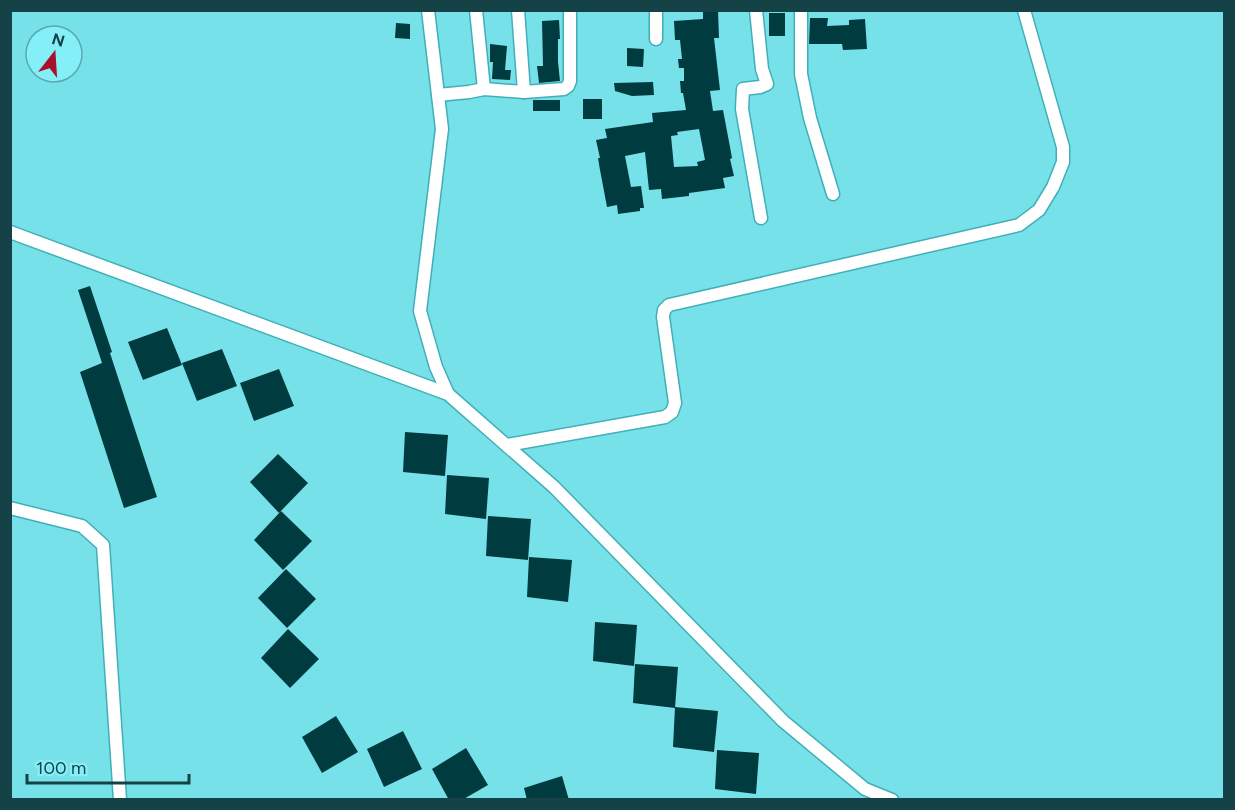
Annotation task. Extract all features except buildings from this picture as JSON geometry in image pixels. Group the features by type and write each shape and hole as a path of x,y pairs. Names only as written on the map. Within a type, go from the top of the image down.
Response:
{"street":[{"path":"428,10 442,129 420,311 436,368 448,394 554,487 783,721 866,789 892,800"},
{"path":"476,10 484,89"},
{"path":"518,10 524,92"},
{"path":"438,95 484,89 524,92 564,89 570,81 570,10"},
{"path":"656,10 656,39"},
{"path":"756,10 762,69 767,84 743,89 742,109 761,218"},
{"path":"801,10 801,74 810,118 833,194"},
{"path":"507,445 665,417 672,412 675,403 663,317 664,310 669,305 1018,225 1038,210 1053,187 1063,162 1063,147 1024,10"},
{"path":"10,232 448,394"},
{"path":"10,508 82,526 103,545 120,800"}]}
